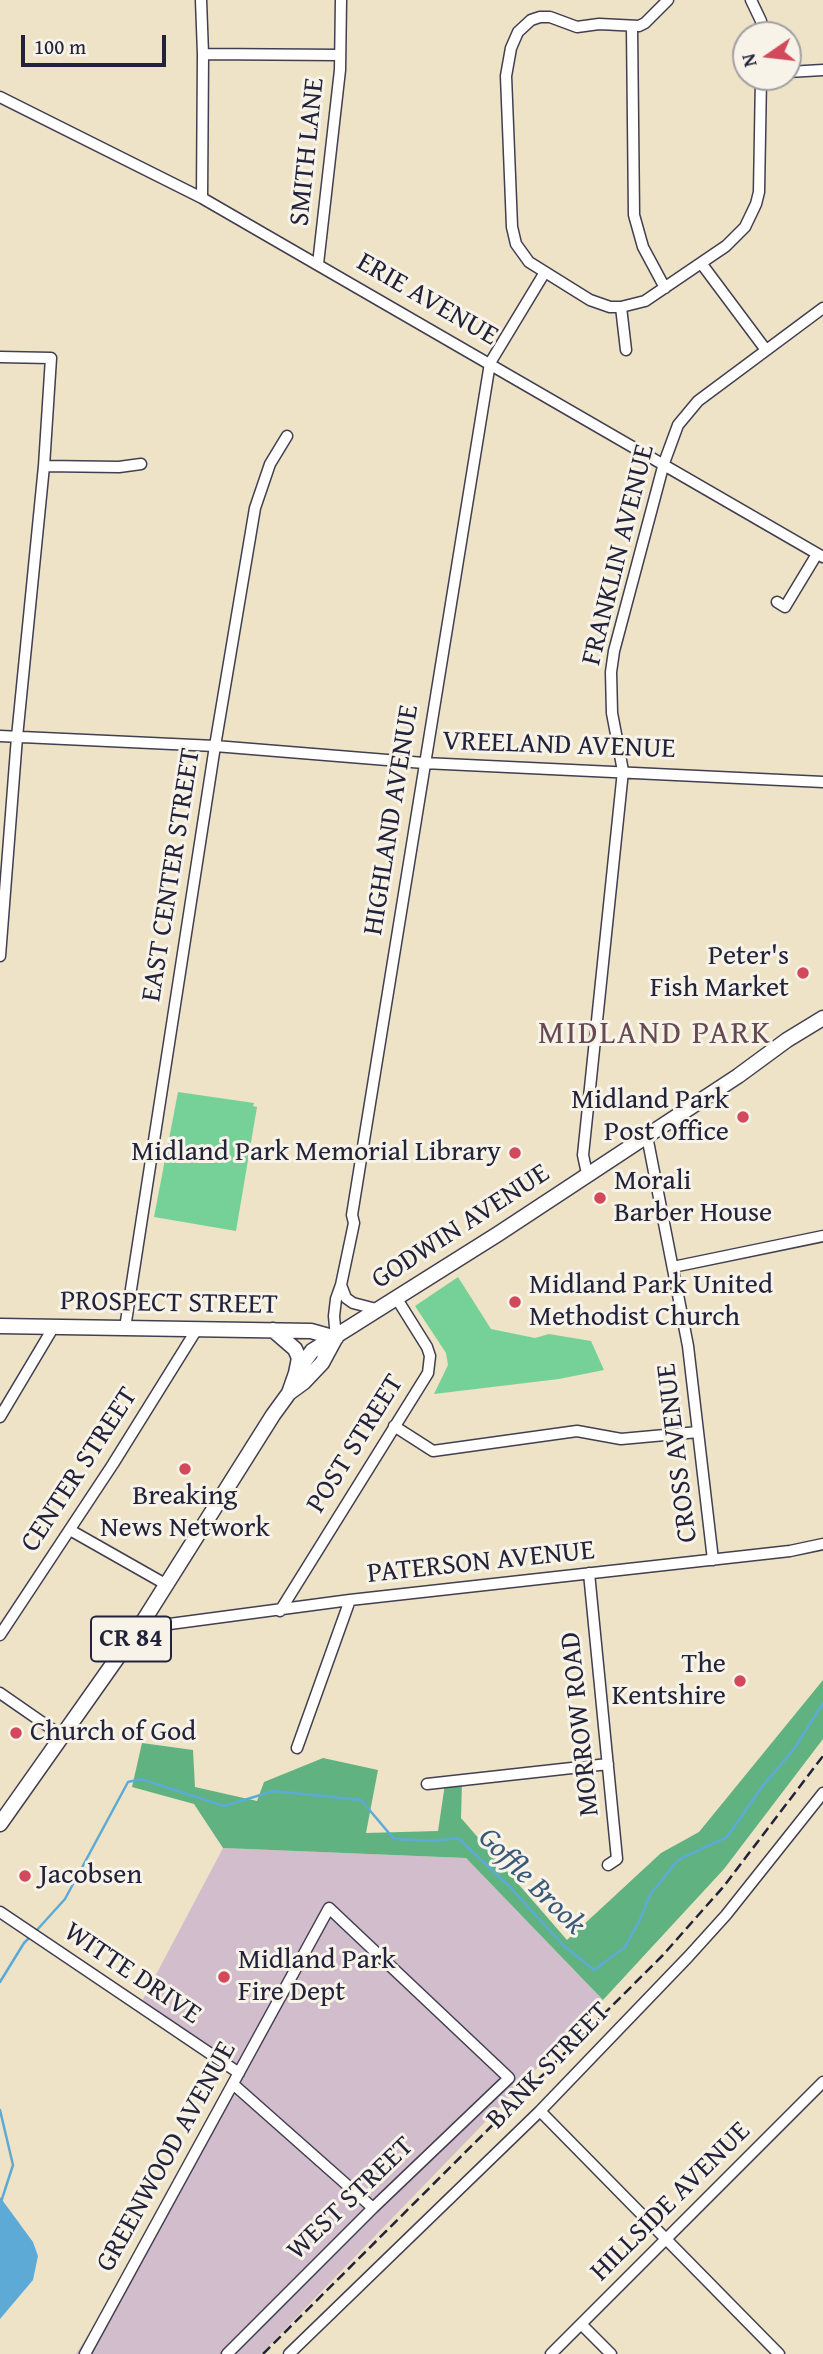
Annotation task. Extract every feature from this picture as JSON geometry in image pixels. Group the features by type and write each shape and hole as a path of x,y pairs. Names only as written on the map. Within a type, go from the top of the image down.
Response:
{"main road":[{"name":"GODWIN AVENUE","path":"0,1824 5,1807 62,1736 144,1620 289,1393 296,1373 313,1351 647,1136 823,1018"},
{"name":"PROSPECT STREET","path":"0,1326 311,1331 336,1338"},
{"path":"273,1330 295,1349 299,1358 296,1373"},
{"name":"GODWIN AVENUE","path":"289,1393 304,1382 323,1361 336,1338"}],"street":[{"path":"201,0 202,198"},
{"path":"340,55 341,0"},
{"path":"668,0 645,23 632,27 614,23 577,27 550,17 540,17 524,25 511,48 506,76 513,234 522,254 590,300 610,307 645,301 665,288 737,237 745,227 756,204 758,192 761,91"},
{"path":"751,0 761,21"},
{"path":"632,27 634,215 643,247 665,288"},
{"name":"SMITH LANE","path":"203,54 340,55 330,176 318,264"},
{"path":"802,71 823,69"},
{"name":"ERIE AVENUE","path":"0,97 202,198 820,555"},
{"path":"701,263 766,350"},
{"path":"490,363 545,272"},
{"path":"621,307 626,350"},
{"name":"FRANKLIN AVENUE","path":"587,1174 583,1155 623,771 612,713 611,672 614,650 670,441 687,412 698,401 823,309"},
{"path":"0,357 51,358 44,466 4,852 0,956"},
{"name":"HIGHLAND AVENUE","path":"336,1338 334,1316 354,1223 352,1215 490,363"},
{"name":"EAST CENTER STREET","path":"125,1328 215,746 255,508 270,464 287,436"},
{"path":"44,466 120,467 141,464"},
{"path":"777,602 785,607 820,555"},
{"name":"VREELAND AVENUE","path":"0,736 215,746 424,763 823,782"},
{"name":"CROSS AVENUE","path":"647,1136 688,1346 713,1560"},
{"path":"673,1267 823,1236"},
{"path":"341,1285 346,1298 380,1310"},
{"name":"POST STREET","path":"280,1611 430,1365 427,1348 397,1299"},
{"path":"0,1417 53,1328"},
{"name":"CENTER STREET","path":"0,1635 197,1329"},
{"path":"394,1426 433,1451 577,1431 621,1439 698,1432"},
{"path":"70,1530 167,1585"},
{"name":"PATERSON AVENUE","path":"144,1620 162,1625 350,1600 790,1551 823,1544"},
{"name":"MORROW ROAD","path":"589,1573 617,1859 608,1865"},
{"path":"297,1748 350,1600"},
{"path":"0,1693 62,1736"},
{"path":"427,1784 608,1764"},
{"name":"BANK STREET","path":"289,2354 540,2110 688,1957 726,1915 823,1793"},
{"name":"GREENWOOD AVENUE","path":"85,2354 329,1908 509,2078"},
{"name":"WITTE DRIVE","path":"0,1912 239,2073"},
{"name":"WEST STREET","path":"227,2354 373,2208 509,2078"},
{"name":"HILLSIDE AVENUE","path":"551,2354 823,2082"},
{"path":"233,2084 373,2208"},
{"path":"540,2110 779,2354"},
{"path":"581,2324 611,2354"}],"shaded area":[{"path":"223,1848 466,1858 603,2000 261,2354 76,2354 122,2281 239,2069 142,2001"}],"green space":[{"path":"178,1092 254,1103 253,1106 257,1107 236,1231 154,1217"},
{"path":"458,1277 491,1329 535,1338 549,1334 591,1341 604,1370 559,1379 434,1394 448,1365 446,1353 415,1306"},
{"path":"823,1680 823,1739 724,1869 603,2000 466,1858 223,1848 194,1804 132,1787 142,1743 193,1750 195,1787 257,1801 264,1782 323,1758 378,1770 366,1833 438,1831 445,1784 462,1782 461,1818 567,1940 661,1853 699,1832"}],"water":[{"path":"0,2197 33,2242 38,2256 33,2280 0,2319"}],"waterway":[{"name":"Goffle Brook","path":"36,1931 65,1899 128,1782 141,1779 224,1806 274,1791 361,1800 394,1839 433,1841 458,1838 509,1886 563,1945 594,1970 625,1947 650,1895 678,1860 727,1837 761,1788 794,1749 823,1703"},
{"name":"Goffle Brook","path":"0,1982 31,1936"},
{"name":"Goffle Brook","path":"0,2110 13,2165 0,2205"}],"railway":[{"path":"263,2354 663,1955 724,1886 823,1756"}],"place":[{"name":"Peter's Fish Market","path":"803,973"},
{"name":"Midland Park Post Office","path":"743,1117"},
{"name":"Midland Park Memorial Library","path":"515,1153"},
{"name":"Morali Barber House","path":"600,1198"},
{"name":"Midland Park United Methodist Church","path":"515,1302"},
{"name":"Breaking News Network","path":"185,1469"},
{"name":"The Kentshire","path":"740,1681"},
{"name":"Church of God","path":"16,1733"},
{"name":"Jacobsen","path":"25,1876"},
{"name":"Midland Park Fire Dept","path":"224,1977"}],"district":[{"name":"MIDLAND PARK","path":"655,1035"}]}
